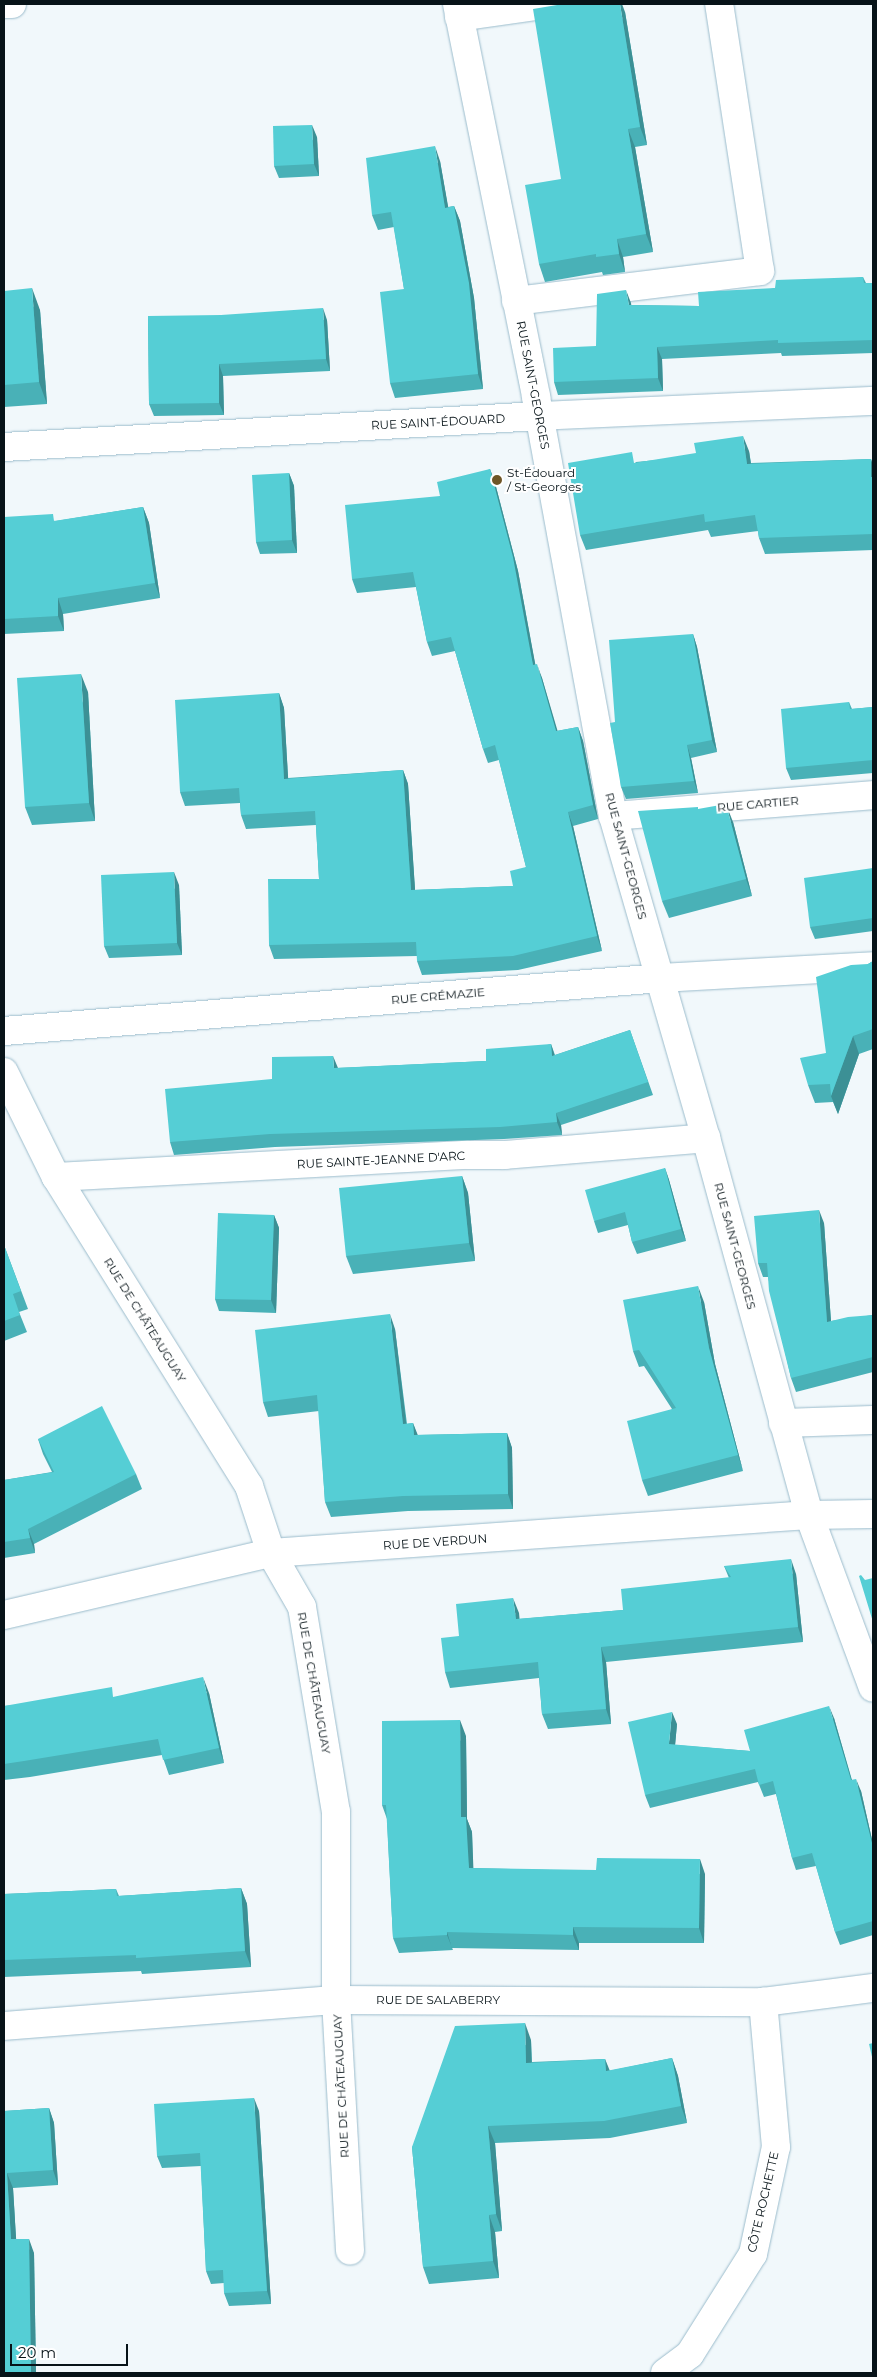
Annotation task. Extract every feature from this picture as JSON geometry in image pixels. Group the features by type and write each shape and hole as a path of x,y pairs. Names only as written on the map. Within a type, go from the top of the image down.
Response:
{"street":[{"path":"4,4 12,4"},
{"path":"458,10 549,4"},
{"path":"516,301 760,271 719,4"},
{"name":"RUE SAINT-GEORGES","path":"458,10 539,416 613,816 706,1138 809,1515 873,1688"},
{"name":"RUE SAINT-ÉDOUARD","path":"4,447 539,416 873,401"},
{"name":"RUE CARTIER","path":"613,816 873,795"},
{"name":"RUE CRÉMAZIE","path":"4,1031 660,978 873,966"},
{"name":"RUE DE CHÂTEAUGUAY","path":"4,1072 56,1177 249,1486 271,1553 302,1607 336,1812 336,2000 350,2251"},
{"name":"RUE SAINTE-JEANNE D'ARC","path":"56,1177 468,1155 505,1156 706,1138"},
{"path":"783,1423 873,1420"},
{"name":"RUE DE VERDUN","path":"4,1615 271,1553 809,1515 873,1514"},
{"name":"RUE DE SALABERRY","path":"4,2026 336,2000 763,2002 873,1988"},
{"name":"CÔTE ROCHETTE","path":"664,2373 690,2354 752,2254 776,2147 763,2002"}],"building":[{"path":"563,4 620,4 640,127 628,129 646,234 617,239 619,254 596,257 596,254 539,264 525,185 561,179 533,9"},
{"path":"312,125 314,164 274,166 273,126"},
{"path":"435,146 445,208 454,206 469,283 478,374 390,383 380,292 404,289 391,212 372,215 366,158"},
{"path":"863,277 864,283 873,283 873,340 778,343 778,340 657,347 658,378 554,382 553,348 596,346 597,294 626,290 629,305 699,306 698,292 775,288 776,280"},
{"path":"32,288 39,382 4,385 4,291"},
{"path":"323,308 326,359 219,364 219,403 149,404 148,316 221,315"},
{"path":"743,436 747,464 871,459 871,477 873,477 873,534 759,538 755,515 705,522 704,514 580,535 568,463 632,452 634,463 696,453 694,443"},
{"path":"490,469 513,557 533,665 537,664 556,731 578,727 593,805 568,812 597,936 513,956 417,961 416,942 269,945 268,879 319,879 315,811 241,815 239,788 180,792 175,700 279,693 284,779 403,770 411,890 513,886 510,871 526,867 495,745 483,749 451,637 427,642 413,572 352,579 345,505 440,496 437,482"},
{"path":"289,473 292,540 256,542 252,475"},
{"path":"143,507 155,583 58,598 58,616 4,619 4,517 53,514 54,521"},
{"path":"693,634 712,740 687,745 694,781 621,787 610,723 615,722 609,640"},
{"path":"81,674 89,803 25,807 17,678"},
{"path":"849,702 850,709 873,707 873,760 786,768 781,709"},
{"path":"726,804 746,879 662,901 638,811 698,807 698,809"},
{"path":"873,868 873,918 810,927 804,878"},
{"path":"174,872 177,943 104,946 101,875"},
{"path":"873,961 873,1029 853,1036 831,1096 830,1084 808,1085 800,1058 826,1053 816,977 851,965 868,964"},
{"path":"630,1030 648,1082 556,1113 557,1122 500,1127 270,1134 170,1142 165,1089 272,1079 272,1057 333,1056 334,1068 486,1061 486,1049 551,1044 552,1056"},
{"path":"665,1168 681,1229 632,1242 625,1212 594,1221 585,1190"},
{"path":"462,1176 469,1243 346,1256 339,1188"},
{"path":"819,1210 827,1322 848,1317 873,1315 873,1357 791,1378 769,1291 767,1263 758,1263 754,1216"},
{"path":"218,1213 274,1215 271,1300 215,1299"},
{"path":"4,1245 21,1291 13,1294 20,1315 4,1321"},
{"path":"698,1286 709,1348 738,1455 642,1480 627,1421 676,1408 639,1350 633,1351 623,1300"},
{"path":"390,1314 403,1424 413,1423 414,1435 507,1433 508,1494 403,1496 325,1502 317,1395 263,1402 255,1330"},
{"path":"102,1406 136,1474 28,1529 30,1538 4,1542 4,1480 54,1472 38,1439"},
{"path":"791,1559 798,1627 601,1647 606,1709 542,1714 538,1662 445,1672 441,1638 459,1636 456,1604 513,1598 516,1619 623,1610 621,1589 731,1577 724,1566"},
{"path":"861,1575 865,1580 873,1578 873,1622 859,1576"},
{"path":"203,1677 219,1748 163,1760 158,1739 4,1764 4,1706 112,1687 113,1697"},
{"path":"829,1706 851,1780 856,1779 873,1847 873,1921 835,1932 812,1853 792,1858 773,1781 759,1785 755,1769 645,1795 628,1722 672,1712 669,1744 750,1751 744,1730"},
{"path":"460,1720 461,1817 466,1817 469,1868 596,1870 597,1858 700,1859 699,1928 573,1927 573,1935 447,1932 447,1935 393,1938 386,1805 382,1805 382,1721"},
{"path":"241,1888 245,1951 136,1958 136,1955 4,1960 4,1894 116,1889 117,1896"},
{"path":"525,2023 526,2063 605,2059 606,2071 672,2058 681,2106 604,2121 488,2126 496,2214 489,2215 493,2261 423,2267 412,2147 455,2026"},
{"path":"873,2043 873,2061 869,2044"},
{"path":"254,2098 267,2291 224,2293 223,2270 206,2271 200,2153 157,2156 154,2104"},
{"path":"49,2108 53,2170 7,2173 11,2239 29,2239 31,2373 4,2373 4,2111"}],"place":[{"name":"St-Édouard / St-Georges","path":"497,480"}]}
